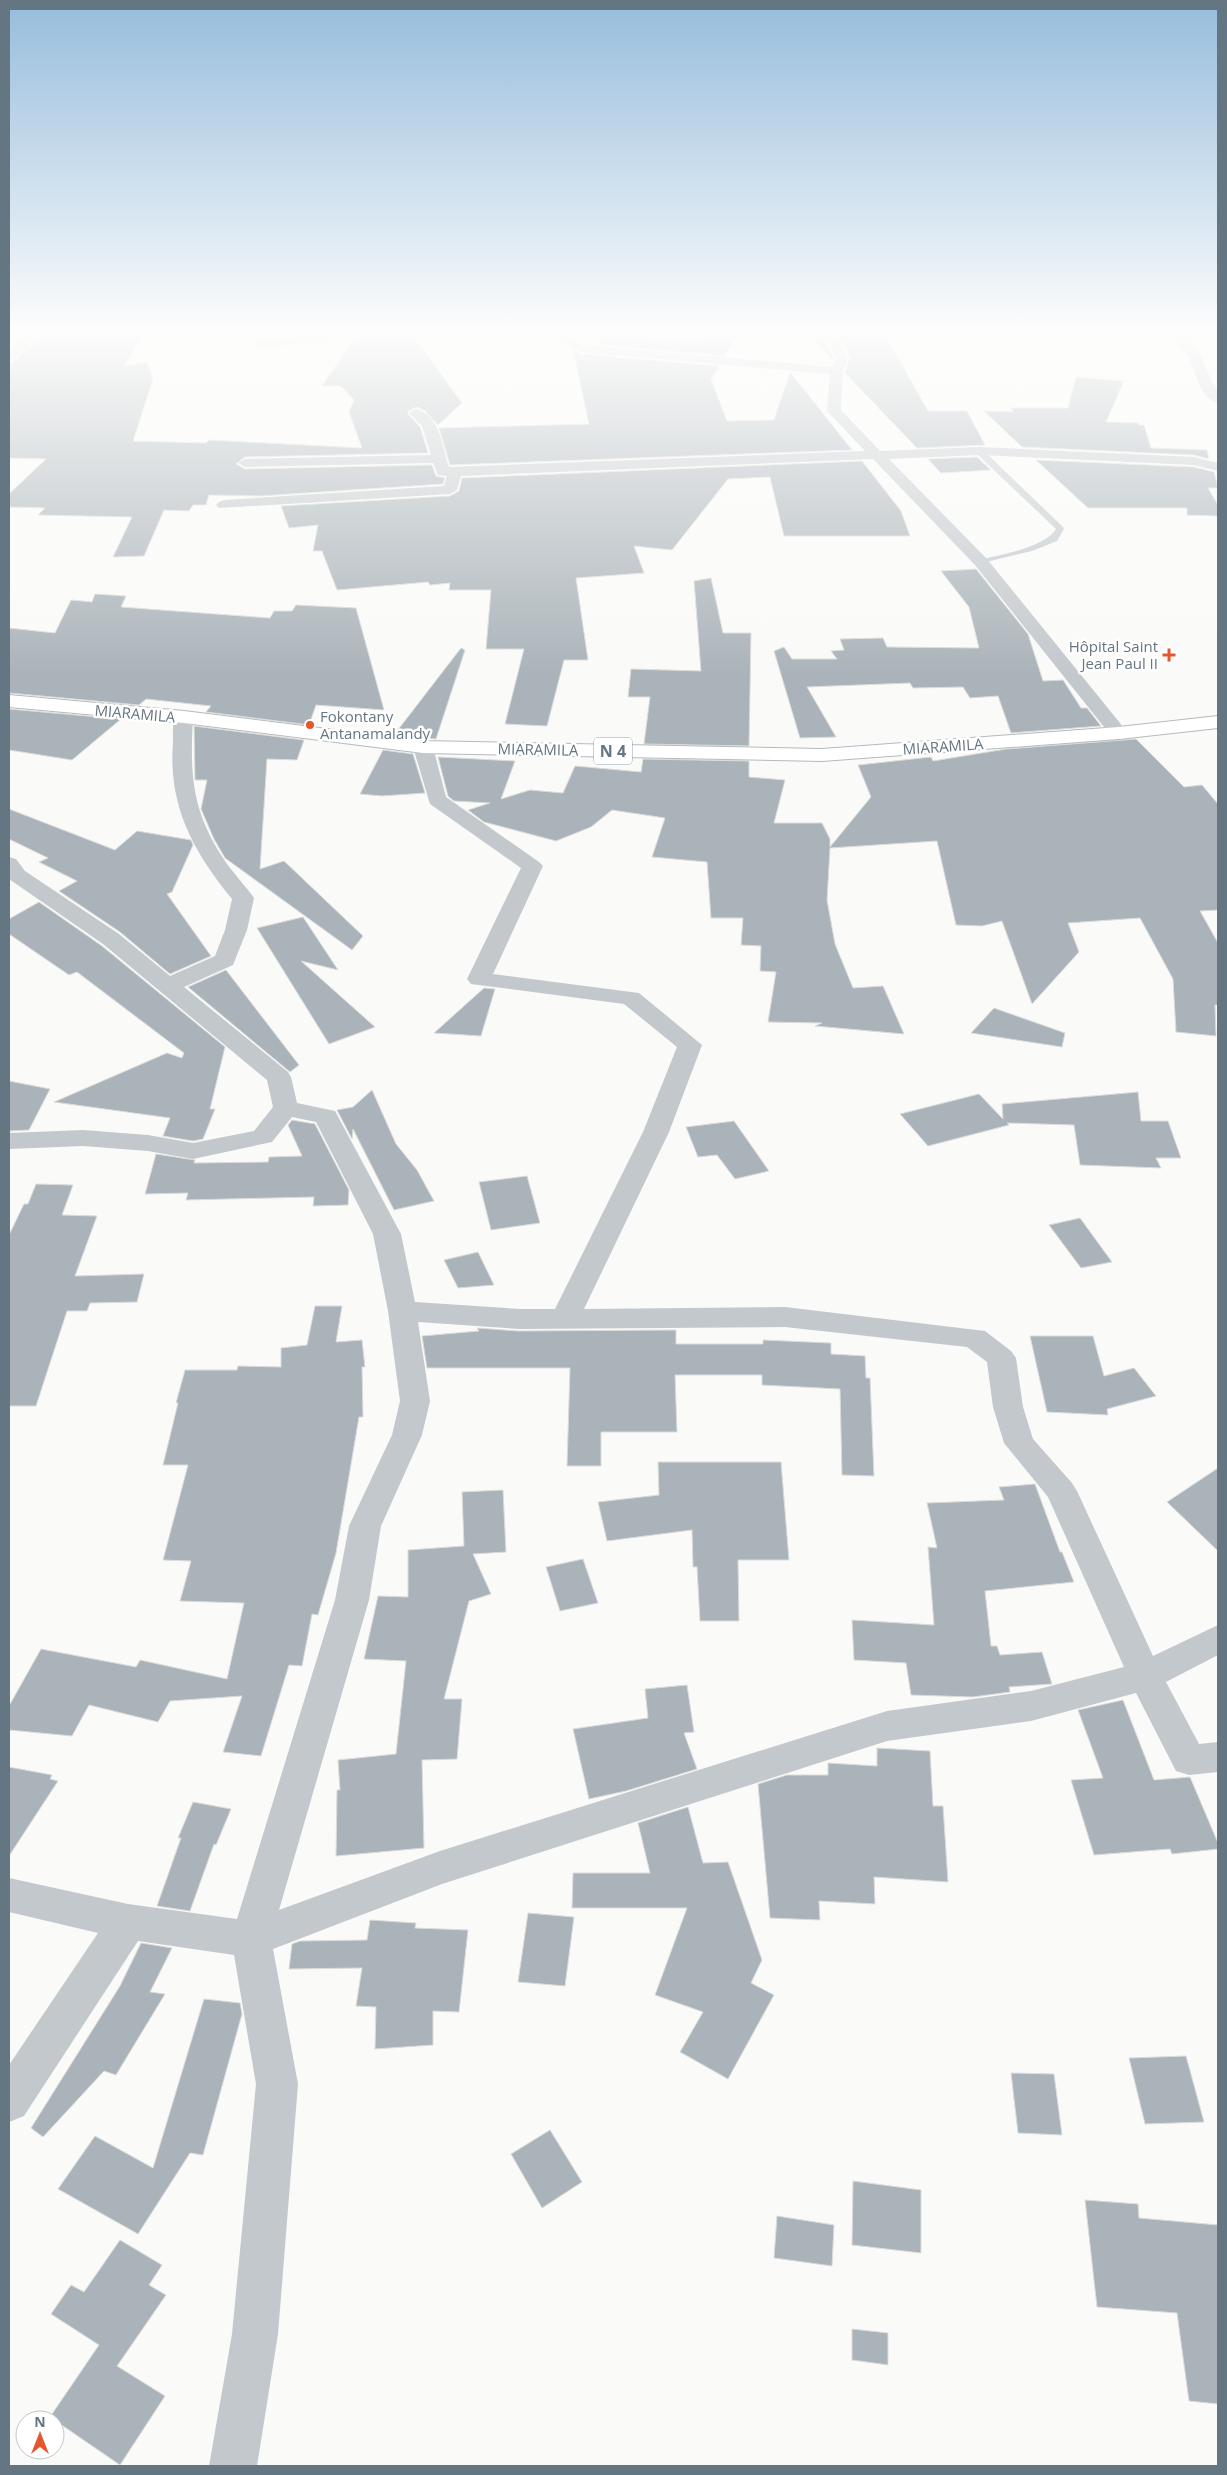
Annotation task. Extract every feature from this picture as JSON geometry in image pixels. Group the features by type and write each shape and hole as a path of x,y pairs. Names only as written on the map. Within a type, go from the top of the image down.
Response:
{"main road":[{"name":"MIARAMILA","path":"9,701 184,717 423,747 822,755 1119,734 1218,722"}],"street":[{"path":"436,444 437,459 443,472 979,451 1216,462"},
{"path":"868,444 981,562 1119,734"},
{"path":"245,463 437,459"},
{"path":"224,505 450,490 455,472"},
{"path":"168,986 224,960 236,930 243,898 216,866 199,838 183,786 184,717"},
{"path":"423,747 437,800 532,866 479,979 631,998 690,1045 656,1132 608,1227 565,1319"},
{"path":"9,863 17,875 111,939 279,1078 286,1108"},
{"path":"9,1140 83,1138 148,1144 193,1151 263,1137 286,1108"},
{"path":"233,2466 255,2334 277,2084 251,1939 352,1600 365,1526 407,1436 415,1401 402,1311 388,1234 326,1116 286,1108"},
{"path":"402,1311 520,1319 786,1317 975,1338 1001,1358 1008,1407 1020,1443 1061,1491 1145,1676 1189,1760 1218,1757"},
{"path":"9,1895 128,1922 251,1939 440,1868 888,1726 1031,1706 1145,1676 1218,1639"},
{"path":"9,2100 128,1922"}],"lane":[{"path":"979,451 1060,529 1054,539 1029,549 981,562"}],"building":[{"path":"9,444 295,444 362,448 361,444 425,444 428,453 245,457 236,464 245,469 432,465 436,476 445,478 443,484 260,496 209,495 206,505 193,505 189,511 164,510 144,556 113,557 132,517 38,515 45,508 9,507 9,494 46,459 9,458"},
{"path":"444,444 848,444 852,450 450,465"},
{"path":"914,444 985,445 917,448"},
{"path":"1019,444 1150,444 1151,448 1207,450 1209,459 1194,455 1022,447"},
{"path":"977,457 991,470 941,473 928,459"},
{"path":"1036,460 1194,467 1214,472 1218,488 1208,488 1218,505 1218,516 1187,515 1187,508 1088,508"},
{"path":"862,461 901,511 910,536 784,536 770,477 728,479 672,550 634,546 644,573 576,578 588,660 564,660 547,726 505,724 524,649 486,649 491,590 449,590 450,583 430,585 428,582 337,590 322,551 313,551 318,525 289,528 281,506 450,496 459,491 462,478"},
{"path":"976,569 1028,634 1043,681 1063,680 1081,708 1087,708 1101,726 1011,733 998,696 970,698 963,687 913,688 910,683 807,687 836,737 800,738 774,651 784,647 792,659 837,659 831,651 844,650 840,639 883,638 887,647 979,648 969,607 941,571"},
{"path":"711,578 723,633 751,633 749,746 644,744 650,697 628,697 631,669 701,671 694,581"},
{"path":"95,594 126,596 121,607 270,618 274,611 292,611 296,605 356,608 384,710 316,705 309,725 206,712 211,706 146,699 139,705 9,693 9,628 55,633 71,600 92,602"},
{"path":"461,648 465,650 436,739 394,735"},
{"path":"9,709 121,719 72,760 9,750"},
{"path":"194,726 304,740 297,760 267,759 260,869 284,861 363,936 352,950 225,858 214,839 201,809 207,780 195,780"},
{"path":"1136,739 1184,787 1202,785 1218,804 1218,910 1200,911 1218,943 1218,1005 1215,1005 1216,1036 1176,1032 1173,979 1140,918 1068,923 1079,952 1032,1004 1002,921 982,926 956,925 937,841 830,848 827,900 835,944 853,988 883,986 904,1034 815,1026 822,1023 768,1022 776,972 760,971 761,946 741,945 743,918 711,918 707,862 652,857 665,818 612,810 591,827 556,841 484,822 468,810 490,803 454,801 448,796 438,757 515,761 501,799 530,790 563,793 575,766 641,772 643,759 749,761 749,777 785,780 774,823 822,823 830,839 830,847 871,797 858,765 931,757 933,761 1006,749"},
{"path":"383,750 413,754 425,793 382,796 360,794"},
{"path":"9,809 115,850 137,831 191,840 193,845 172,892 167,894 211,956 170,974 120,932 59,891 77,881 39,862 48,858 9,839"},
{"path":"39,902 102,946 225,1047 210,1109 215,1109 203,1139 193,1141 163,1136 170,1118 54,1102 167,1053 182,1058 184,1053 77,972 69,975 9,934 9,919"},
{"path":"303,917 338,970 301,961 375,1027 329,1044 257,928"},
{"path":"226,970 299,1065 290,1072 188,987"},
{"path":"484,988 495,989 481,1036 434,1033"},
{"path":"994,1008 1065,1033 1062,1047 971,1033"},
{"path":"9,1081 50,1089 29,1130 9,1131"},
{"path":"372,1090 396,1144 417,1170 434,1201 394,1210 353,1129 352,1139 337,1110 353,1107"},
{"path":"1138,1092 1141,1121 1168,1121 1181,1158 1156,1158 1161,1168 1080,1165 1074,1125 1007,1123 1009,1125 928,1146 900,1114 979,1094 1003,1119 1002,1104"},
{"path":"292,1120 315,1124 349,1190 348,1205 313,1206 314,1197 186,1200 188,1193 145,1194 156,1154 195,1160 194,1163 268,1162 269,1157 302,1156 288,1125"},
{"path":"734,1121 769,1171 735,1179 717,1155 698,1157 686,1127"},
{"path":"527,1176 540,1223 491,1230 479,1182"},
{"path":"36,1184 73,1185 62,1215 97,1216 75,1276 144,1274 137,1302 90,1303 87,1311 67,1311 36,1406 9,1406 9,1235 24,1204 28,1204"},
{"path":"1080,1218 1112,1262 1081,1268 1049,1225"},
{"path":"478,1252 494,1285 458,1288 444,1260"},
{"path":"315,1306 342,1306 336,1342 362,1340 365,1367 362,1367 363,1417 359,1417 336,1553 318,1615 312,1614 302,1666 289,1665 261,1756 223,1752 242,1696 170,1701 158,1722 89,1705 72,1736 9,1730 9,1706 41,1649 136,1667 140,1660 227,1679 244,1603 180,1601 191,1561 163,1560 188,1465 163,1465 178,1403 176,1403 185,1370 237,1370 238,1366 281,1367 281,1348 307,1345"},
{"path":"477,1328 518,1331 676,1330 676,1344 763,1344 763,1340 831,1343 831,1354 865,1356 866,1378 870,1378 874,1476 842,1475 840,1389 762,1385 762,1375 675,1375 677,1432 601,1432 601,1466 567,1466 570,1368 427,1368 422,1336 479,1331"},
{"path":"1030,1336 1093,1336 1104,1376 1134,1368 1156,1396 1107,1409 1108,1415 1047,1412"},
{"path":"658,1462 781,1462 789,1560 738,1560 739,1621 700,1621 697,1567 693,1567 692,1530 607,1541 598,1502 659,1495"},
{"path":"1218,1468 1218,1551 1167,1502"},
{"path":"1035,1484 1060,1552 1062,1552 1074,1582 985,1591 991,1646 997,1646 1000,1655 1042,1652 1052,1684 1009,1687 1010,1692 973,1697 911,1695 906,1663 854,1660 852,1620 934,1625 928,1547 937,1548 927,1503 1004,1500 999,1487"},
{"path":"503,1490 506,1552 473,1554 491,1594 469,1601 444,1699 462,1699 457,1759 422,1760 424,1848 336,1856 337,1790 340,1790 338,1760 396,1754 406,1661 364,1659 378,1596 408,1597 408,1550 464,1546 462,1492"},
{"path":"583,1559 598,1603 560,1611 546,1567"},
{"path":"687,1685 694,1732 684,1733 697,1769 626,1791 589,1799 573,1729 648,1718 645,1689"},
{"path":"1123,1700 1154,1780 1190,1777 1218,1843 1218,1849 1172,1854 1170,1849 1094,1855 1071,1780 1103,1778 1078,1710"},
{"path":"877,1748 930,1751 933,1806 943,1806 948,1882 874,1877 875,1904 819,1901 820,1920 770,1918 758,1784 787,1775 828,1775 828,1763 877,1766"},
{"path":"9,1767 52,1775 50,1779 58,1781 9,1856"},
{"path":"193,1802 231,1809 216,1845 214,1844 190,1911 157,1906 181,1838 178,1838"},
{"path":"688,1807 703,1863 728,1862 762,1960 751,1983 774,1995 728,2079 680,2052 703,2012 655,1995 687,1908 572,1908 573,1873 650,1873 638,1823"},
{"path":"528,1913 574,1917 565,1986 518,1982"},
{"path":"370,1920 416,1923 415,1928 468,1930 459,2012 433,2011 433,2045 375,2049 376,2007 356,2006 362,1968 289,1969 292,1944 300,1941 367,1940"},
{"path":"141,1943 172,1948 150,1992 165,1994 116,2075 104,2071 43,2137 31,2128 120,1986"},
{"path":"204,1999 240,2003 242,2014 203,2155 190,2153 138,2234 58,2189 95,2136 153,2168"},
{"path":"1186,2056 1204,2122 1145,2124 1129,2058"},
{"path":"1011,2073 1054,2074 1062,2135 1018,2133"},
{"path":"550,2130 582,2182 542,2208 511,2154"},
{"path":"853,2181 921,2190 921,2253 852,2245"},
{"path":"1085,2200 1138,2204 1139,2218 1218,2225 1218,2404 1189,2401 1177,2313 1097,2307"},
{"path":"777,2216 834,2225 832,2266 774,2258"},
{"path":"120,2240 162,2265 149,2285 166,2295 117,2366 165,2396 120,2465 65,2427 65,2410 55,2410 99,2345 51,2314 71,2285 84,2292"},
{"path":"852,2329 888,2333 888,2365 852,2360"}],"place":[{"name":"Hôpital Saint Jean Paul II","path":"1169,655"},
{"name":"Fokontany Antanamalandy","path":"310,725"}]}
